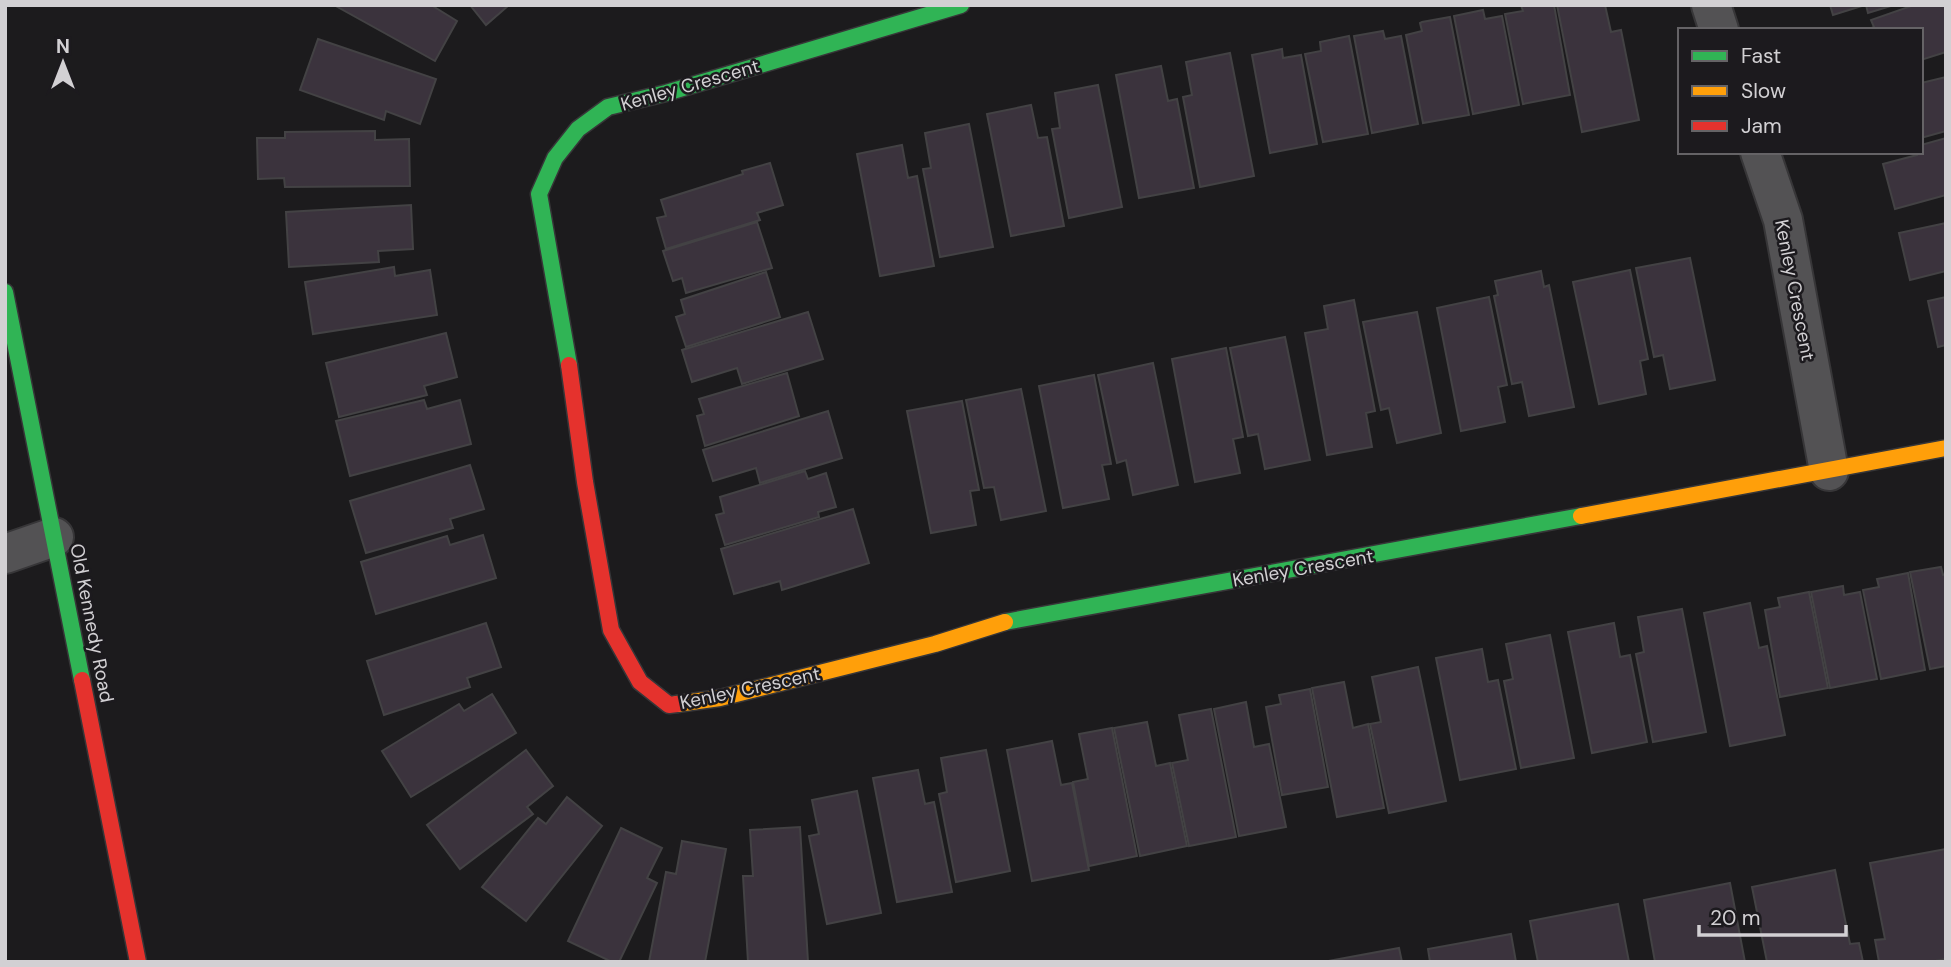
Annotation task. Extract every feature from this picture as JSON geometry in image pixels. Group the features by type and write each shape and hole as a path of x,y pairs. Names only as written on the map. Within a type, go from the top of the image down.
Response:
{"street":[{"name":"Kenley Crescent","path":"961,5 666,93 608,107 578,128 555,158 539,194 566,342 585,482 611,629 640,682 669,705 720,698 935,644 1002,623 1946,448"},
{"path":"1711,5 1718,28"},
{"name":"Kenley Crescent","path":"1761,154 1783,220 1829,471"},
{"name":"Old Kennedy Road","path":"5,292 138,962"},
{"path":"5,554 54,537"}],"building":[{"path":"334,5 431,5 457,21 435,61"},
{"path":"470,5 509,5 486,25"},
{"path":"1521,5 1554,5 1570,95 1523,104 1505,14 1523,11"},
{"path":"1557,5 1605,5 1611,32 1621,30 1639,120 1582,132"},
{"path":"1830,5 1865,5 1833,15"},
{"path":"1866,5 1894,5 1868,13"},
{"path":"1914,5 1946,5 1946,52 1923,59 1923,28 1872,28 1874,27 1871,20"},
{"path":"1483,10 1485,19 1502,16 1519,105 1473,114 1454,16"},
{"path":"1450,17 1469,115 1423,123 1406,35 1422,31 1422,22"},
{"path":"1383,31 1385,39 1401,36 1418,124 1372,133 1354,36"},
{"path":"1349,36 1368,134 1323,142 1305,54 1321,51 1320,42"},
{"path":"318,39 436,79 420,124 386,111 384,120 300,90"},
{"path":"1282,49 1283,58 1301,55 1317,144 1270,153 1252,55"},
{"path":"1230,53 1254,176 1200,187 1183,97 1192,95 1186,62"},
{"path":"1161,66 1168,101 1177,99 1194,188 1139,198 1116,75"},
{"path":"1946,77 1946,131 1923,137 1923,83"},
{"path":"1098,85 1122,207 1069,218 1052,129 1060,128 1055,93"},
{"path":"1031,105 1038,138 1047,137 1064,226 1011,236 987,114"},
{"path":"969,124 993,247 940,257 923,169 931,168 925,133"},
{"path":"375,131 375,140 409,139 410,186 285,187 284,178 258,179 257,138 285,138 285,132"},
{"path":"1946,138 1946,195 1895,209 1883,164 1923,154 1923,144"},
{"path":"902,145 908,178 917,176 934,266 880,276 857,154"},
{"path":"770,163 783,205 757,213 760,220 666,249 657,218 666,216 661,200"},
{"path":"411,205 413,249 378,251 379,262 289,267 286,212"},
{"path":"757,222 772,268 686,293 682,278 673,281 663,251"},
{"path":"1946,223 1946,271 1910,280 1899,233"},
{"path":"1690,258 1715,380 1670,389 1663,355 1654,357 1636,268"},
{"path":"394,267 395,276 430,270 437,315 313,334 305,282"},
{"path":"1630,270 1648,359 1640,361 1646,394 1599,404 1573,282"},
{"path":"1541,271 1544,287 1549,285 1574,407 1529,416 1522,382 1512,384 1494,296 1498,295 1495,281"},
{"path":"766,272 780,317 686,347 676,317 685,314 681,300"},
{"path":"1489,297 1507,385 1498,387 1505,422 1461,431 1437,308"},
{"path":"1946,297 1946,345 1938,347 1928,301"},
{"path":"1354,300 1375,411 1366,413 1372,447 1327,455 1305,333 1328,329 1324,306"},
{"path":"808,312 823,359 742,384 737,368 692,382 682,350"},
{"path":"1417,312 1441,433 1397,443 1389,408 1381,410 1363,322"},
{"path":"446,333 457,377 424,386 427,395 339,417 326,363"},
{"path":"1285,337 1310,460 1265,469 1258,434 1248,436 1230,348"},
{"path":"1226,348 1243,437 1233,439 1240,473 1195,482 1172,359"},
{"path":"1153,363 1178,485 1133,495 1126,460 1117,463 1098,375"},
{"path":"787,373 799,416 705,446 697,416 704,414 699,399"},
{"path":"1094,375 1111,464 1102,465 1109,499 1063,508 1039,386"},
{"path":"1021,389 1046,511 1001,520 994,487 984,488 966,400"},
{"path":"424,400 427,409 460,400 471,444 350,476 336,421"},
{"path":"962,401 979,490 970,491 976,525 931,533 907,411"},
{"path":"828,411 842,458 760,483 756,468 713,481 703,450"},
{"path":"470,465 484,509 450,519 453,528 366,553 350,501"},
{"path":"805,471 808,479 826,473 836,507 818,512 819,517 725,545 716,515 724,513 720,497"},
{"path":"853,509 869,563 782,590 780,581 734,594 721,549"},
{"path":"483,535 496,578 376,614 361,562 447,536 450,545"},
{"path":"1941,567 1943,575 1946,574 1946,666 1930,669 1910,572"},
{"path":"1908,573 1925,670 1881,679 1863,590 1879,587 1877,579"},
{"path":"1843,586 1844,595 1860,592 1877,679 1830,688 1811,592"},
{"path":"1809,592 1828,688 1780,697 1765,610 1780,607 1778,598"},
{"path":"1750,603 1759,648 1767,646 1785,735 1730,746 1704,613"},
{"path":"1682,609 1706,732 1653,742 1636,654 1644,652 1638,617"},
{"path":"486,623 501,667 467,678 470,687 384,715 367,661"},
{"path":"1614,623 1620,657 1630,655 1647,742 1592,753 1568,632"},
{"path":"1550,635 1574,758 1521,768 1504,681 1513,679 1506,644"},
{"path":"1482,649 1488,682 1498,680 1516,769 1460,780 1436,658"},
{"path":"1418,667 1446,801 1389,813 1370,724 1381,722 1372,677"},
{"path":"1344,682 1353,728 1368,724 1384,808 1337,817 1312,688"},
{"path":"1310,689 1328,787 1282,795 1266,707 1281,704 1279,695"},
{"path":"492,694 516,733 411,797 382,751 459,704 464,711"},
{"path":"1246,702 1254,747 1269,744 1286,827 1239,836 1214,709"},
{"path":"1211,709 1236,837 1189,846 1172,763 1188,760 1179,715"},
{"path":"1147,722 1156,766 1170,763 1187,846 1140,856 1114,728"},
{"path":"1112,728 1137,856 1089,866 1073,782 1088,779 1079,734"},
{"path":"1052,741 1061,785 1072,783 1089,870 1032,881 1007,750"},
{"path":"526,750 553,786 527,807 533,814 460,869 427,825"},
{"path":"986,750 1010,871 956,882 939,794 947,792 941,758"},
{"path":"918,770 925,804 934,802 952,892 897,902 873,778"},
{"path":"857,791 881,913 827,924 809,836 819,834 812,800"},
{"path":"567,797 602,826 526,921 482,887 538,818 546,824"},
{"path":"800,827 808,962 748,962 743,876 753,876 750,830"},
{"path":"621,828 662,848 647,878 657,883 619,962 612,962 568,941"},
{"path":"682,841 726,849 705,962 649,962 666,872 676,874"},
{"path":"1946,849 1946,959 1930,962 1879,962 1875,940 1885,939 1870,863"},
{"path":"1835,870 1850,944 1859,943 1863,962 1767,962 1752,887"},
{"path":"1730,883 1745,962 1655,962 1644,900"},
{"path":"1618,904 1629,962 1538,962 1530,921"},
{"path":"1511,934 1516,962 1430,962 1428,949"},
{"path":"1399,948 1402,962 1323,962"}],"traffic: fast":[{"path":"569,365 539,194 555,158 578,129 608,107 666,93 961,5"},
{"path":"5,292 82,680"},
{"path":"1005,622 1581,516"}],"traffic: slow":[{"path":"1581,516 1946,448"},
{"path":"677,704 720,698 935,644 1005,622"}],"traffic: jam":[{"path":"569,365 585,482 611,630 640,682 669,705 677,704"},
{"path":"82,680 138,962"}]}
